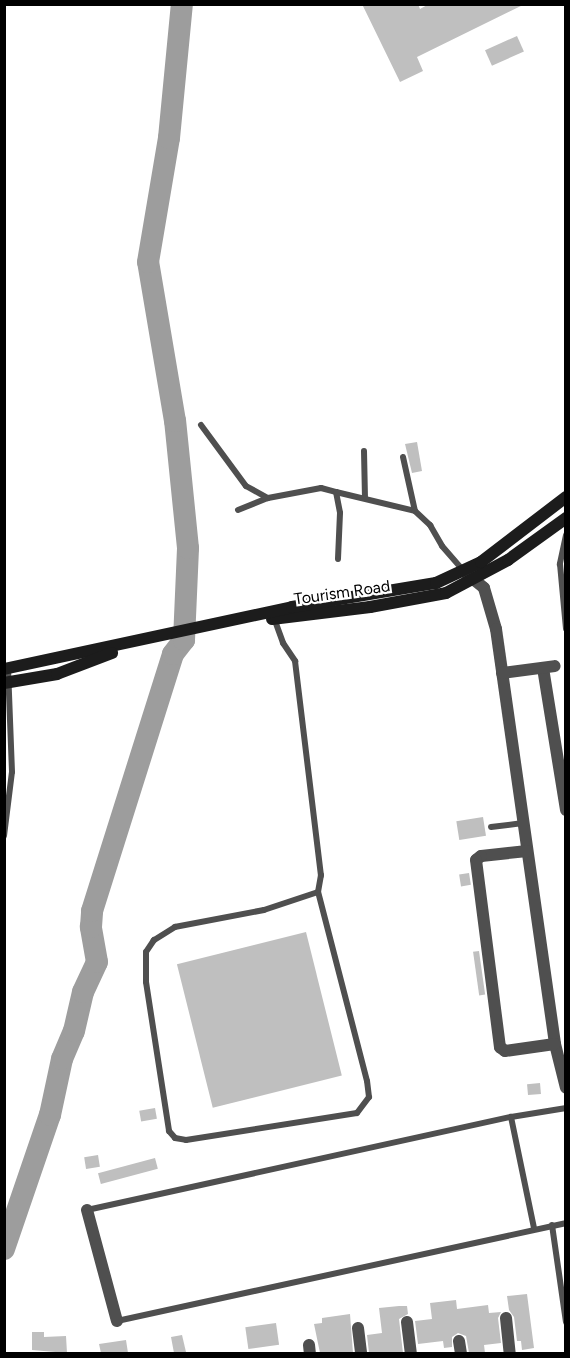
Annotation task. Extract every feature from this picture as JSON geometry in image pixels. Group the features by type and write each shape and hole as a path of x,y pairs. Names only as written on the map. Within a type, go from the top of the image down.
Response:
{"main road":[{"path":"470,576 510,539 566,497"},
{"name":"Tourism Road","path":"103,652 252,619 470,576 508,560 565,523"},
{"name":"Tourism Road","path":"274,615 446,593 470,576"},
{"path":"6,669 103,652"},
{"path":"7,683 57,674 103,652"}],"street":[{"path":"470,576 484,588 490,601 555,1044 566,1088"},
{"path":"502,673 549,667 566,810"},
{"path":"527,851 481,856 476,860 500,1047 504,1051 555,1044"},
{"path":"87,1210 117,1321"},
{"path":"506,1318 510,1353"},
{"path":"407,1322 411,1353"},
{"path":"358,1328 361,1353"}],"lane":[{"path":"201,425 246,486 268,498"},
{"path":"364,451 365,498"},
{"path":"403,457 415,511"},
{"path":"238,510 268,498 321,488 365,498 389,507 415,511 430,525 442,546 470,576"},
{"path":"336,492 340,513 338,559"},
{"path":"566,535 560,564 566,629"},
{"path":"274,615 283,643 295,661 321,875 318,892 368,1080 369,1097 357,1113 186,1140 175,1137 169,1131 146,982 146,952 154,939 175,927 264,910 318,892"},
{"path":"4,836 12,772 6,669"},
{"path":"491,827 523,823"},
{"path":"87,1210 511,1117 566,1108"},
{"path":"511,1117 534,1228"},
{"path":"117,1321 534,1228 566,1223"},
{"path":"552,1225 566,1322"}],"building":[{"path":"362,4 418,4 420,9 429,4 525,4 417,57 423,71 400,82"},
{"path":"517,36 524,52 492,66 485,50"},
{"path":"417,442 422,471 412,473 405,444"},
{"path":"483,817 486,836 459,840 456,821"},
{"path":"469,873 471,885 461,886 459,875"},
{"path":"306,932 342,1076 213,1108 177,964"},
{"path":"479,951 485,995 479,995 473,952"},
{"path":"540,1083 541,1094 528,1095 527,1084"},
{"path":"155,1108 157,1119 141,1122 139,1111"},
{"path":"98,1155 100,1167 86,1169 84,1157"},
{"path":"155,1158 158,1169 101,1184 98,1173"},
{"path":"527,1294 534,1348 522,1350 521,1341 517,1341 514,1317 509,1310 507,1296"},
{"path":"456,1300 457,1309 488,1305 489,1313 501,1312 498,1318 501,1343 484,1345 485,1353 469,1353 466,1336 458,1333 452,1337 452,1347 444,1348 443,1341 418,1344 415,1321 432,1319 430,1303"},
{"path":"407,1306 408,1314 399,1319 403,1353 369,1353 367,1335 382,1333 379,1308"},
{"path":"350,1314 353,1353 320,1353 314,1324 322,1323 322,1318"},
{"path":"276,1323 279,1345 248,1349 245,1327"},
{"path":"32,1332 44,1332 44,1337 66,1336 67,1353 32,1350"},
{"path":"182,1335 186,1352 174,1353 171,1337"},
{"path":"126,1340 128,1353 101,1353 99,1344"}],"waterway":[{"path":"4,1249 50,1115 62,1059 74,1031 83,992 97,962 91,927 92,911 173,654 184,640 188,548 175,421 148,262 169,138 182,4"}]}
